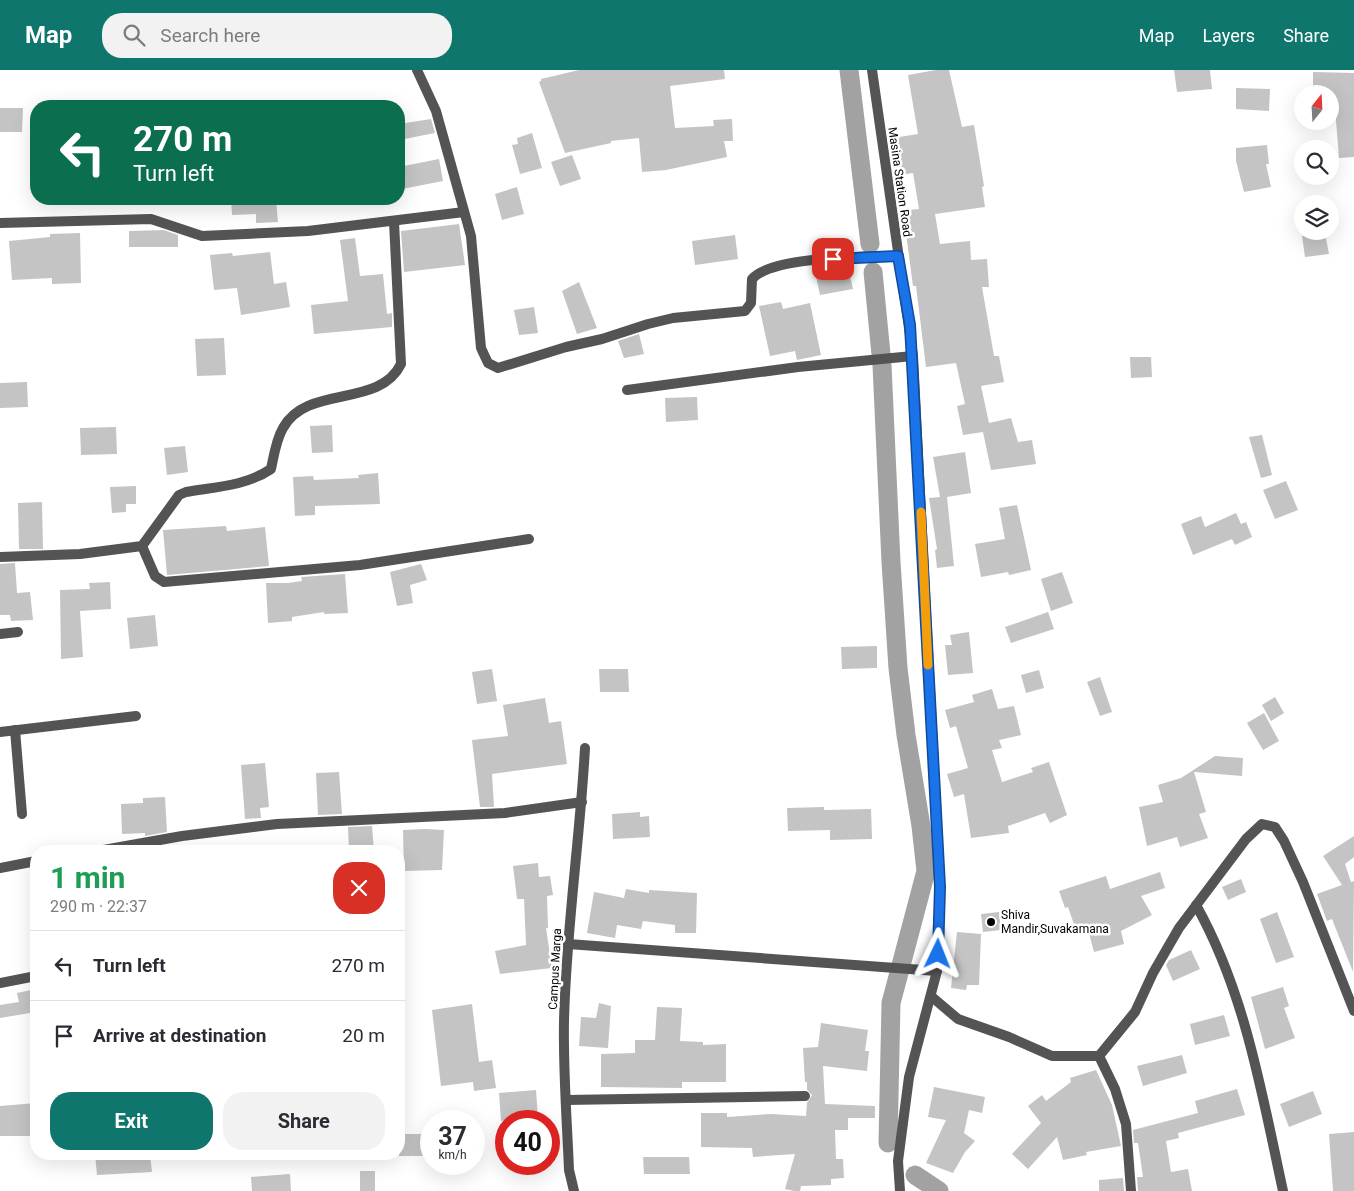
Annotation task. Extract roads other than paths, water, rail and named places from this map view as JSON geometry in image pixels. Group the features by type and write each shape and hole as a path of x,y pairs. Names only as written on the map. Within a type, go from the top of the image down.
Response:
{"street":[{"path":"417,70 436,111 471,236 481,348 488,363 498,368 566,347 602,339 673,318 745,311 751,303 752,279 760,272 784,264 814,260 898,256"},
{"name":"Masina Station Road","path":"872,70 913,356 940,887 937,971 932,997 909,1077 898,1161 900,1191"},
{"path":"0,223 151,219 202,236 308,231 464,212"},
{"path":"0,557 80,554 142,546 179,495 250,480 272,469 278,440 290,417 313,404 385,385 395,376 401,364 394,222"},
{"path":"627,390 798,367 913,356"},
{"path":"142,546 155,576 164,582 360,564 528,539"},
{"path":"0,634 18,632"},
{"path":"0,732 136,716"},
{"path":"15,730 22,814"},
{"name":"Campus Marga","path":"574,1191 569,1170 564,1022 573,868 582,802 585,748"},
{"path":"132,845 182,836 277,824 505,813 582,802"},
{"path":"1099,1056 1135,1012 1153,973 1179,928 1254,830 1262,824 1275,827 1284,841 1303,882 1354,1011"},
{"path":"0,868 30,862"},
{"path":"1196,905 1228,972 1248,1039 1283,1191"},
{"path":"568,944 937,971"},
{"path":"0,982 30,977"},
{"path":"932,997 958,1019 1009,1037 1052,1056 1099,1056"},
{"path":"1099,1056 1115,1089 1126,1124 1132,1191"},
{"path":"566,1100 806,1096"}],"waterway":[{"path":"849,70 870,244"},
{"path":"873,272 881,354"},
{"path":"882,365 898,668 926,871 891,1003 888,1143"},
{"path":"915,1175 939,1191"}],"place":[{"name":"Shiva Mandir,Suvakamana","path":"991,922"}]}
